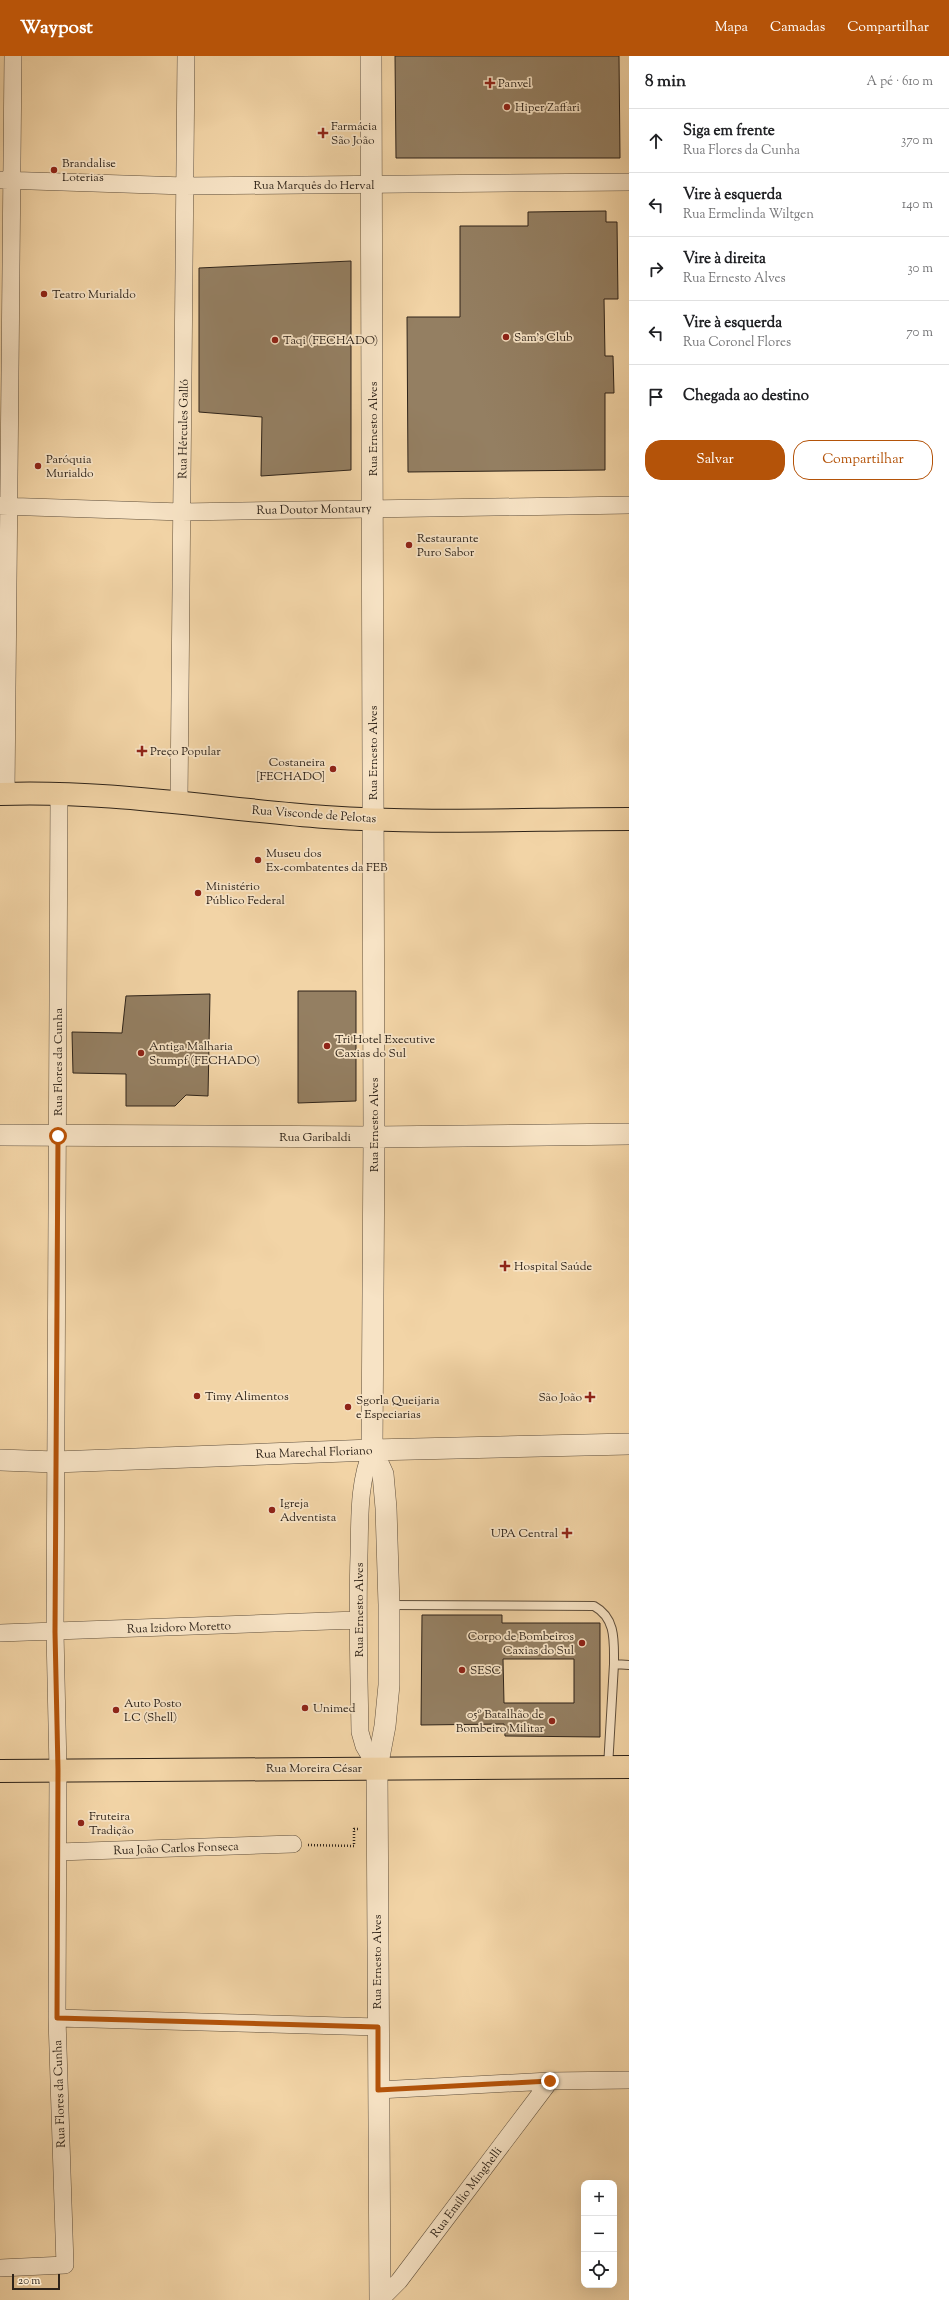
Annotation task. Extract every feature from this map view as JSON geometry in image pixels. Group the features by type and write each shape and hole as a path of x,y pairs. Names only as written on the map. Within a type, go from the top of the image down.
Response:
{"main road":[{"name":"Rua Visconde de Pelotas","path":"3,794 179,801 325,817 373,820 629,819"},
{"name":"Rua Moreira César","path":"0,1770 619,1767"}],"street":[{"path":"3,794 6,180 13,56"},
{"name":"Rua Hércules Galló","path":"179,801 186,56"},
{"name":"Rua Ernesto Alves","path":"371,56 374,1137 372,1450 366,1465 361,1492 357,1620 360,1732 364,1746 377,1768"},
{"name":"Rua Marquês do Herval","path":"6,180 185,186 629,182"},
{"name":"Rua Doutor Montaury","path":"4,506 182,512 629,505"},
{"name":"Rua Flores da Cunha","path":"0,2268 64,2265 57,2018 58,1770 55,1632 58,1136 58,795"},
{"name":"Rua Garibaldi","path":"0,1135 374,1137 629,1134"},
{"name":"Rua Marechal Floriano","path":"0,1460 55,1462 372,1450 629,1444"},
{"name":"Rua Ernesto Alves","path":"372,1450 382,1474 385,1494 389,1605 389,1685 385,1726 377,1768 376,1829 380,2300"},
{"name":"Rua Izidoro Moretto","path":"0,1633 357,1620"},
{"name":"Rua João Carlos Fonseca","path":"58,1852 293,1844"},
{"path":"57,2018 378,2027"},
{"path":"378,2090 550,2081 629,2080"},
{"name":"Rua Emílio Minghelli","path":"380,2300 399,2281 550,2081"}],"lane":[{"path":"389,1605 594,1606 604,1611 610,1621 614,1664 619,1767"},
{"path":"614,1664 629,1665"}],"path":[{"path":"293,1844 354,1846 354,1829 376,1829"}],"building":[{"name":"Hiper Zaffari","path":"395,56 619,56 620,158 396,158"},
{"name":"Sam's Club","path":"606,211 606,222 617,222 618,299 604,299 605,356 613,356 614,393 605,393 605,470 408,472 407,317 460,317 460,226 528,226 528,212"},
{"name":"Taqi (FECHADO)","path":"351,261 351,470 261,476 262,417 199,412 199,268"},
{"name":"Tri Hotel Executive Caxias do Sul","path":"298,991 356,991 356,1101 298,1103"},
{"name":"Antiga Malharia Stumpf (FECHADO)","path":"210,994 208,1096 186,1095 175,1106 126,1106 126,1074 73,1073 72,1032 122,1033 126,996"},
{"path":"422,1615 502,1615 502,1623 600,1623 600,1737 505,1736 504,1724 421,1725","holes":["503,1659 574,1659 574,1703 504,1703"]}],"place":[{"name":"Panvel","path":"490,83"},
{"name":"Hiper Zaffari","path":"507,107"},
{"name":"Farmácia São João","path":"323,133"},
{"name":"Brandalise Loterias","path":"54,170"},
{"name":"Teatro Murialdo","path":"44,294"},
{"name":"Sam's Club","path":"506,337"},
{"name":"Taqi (FECHADO)","path":"275,340"},
{"name":"Paróquia Murialdo","path":"38,466"},
{"name":"Restaurante Puro Sabor","path":"409,545"},
{"name":"Preço Popular","path":"142,751"},
{"name":"Costaneira [FECHADO]","path":"333,769"},
{"name":"Museu dos Ex-combatentes da FEB","path":"258,860"},
{"name":"Ministério Público Federal","path":"198,893"},
{"name":"Tri Hotel Executive Caxias do Sul","path":"327,1046"},
{"name":"Antiga Malharia Stumpf (FECHADO)","path":"141,1053"},
{"name":"Hospital Saúde","path":"505,1266"},
{"name":"Timy Alimentos","path":"197,1396"},
{"name":"São João","path":"590,1397"},
{"name":"Sgorla Queijaria e Especiarias","path":"348,1407"},
{"name":"Igreja Adventista","path":"272,1510"},
{"name":"UPA Central","path":"567,1533"},
{"name":"Corpo de Bombeiros Caxias do Sul","path":"582,1643"},
{"name":"SESC","path":"462,1670"},
{"name":"Unimed","path":"305,1708"},
{"name":"Auto Posto LC (Shell)","path":"116,1710"},
{"name":"05º Batalhão de Bombeiro Militar","path":"552,1721"},
{"name":"Fruteira Tradição","path":"81,1823"}],"route":[{"path":"58,1136 55,1462 55,1632 58,1770 57,2018 378,2027 378,2090 550,2081"}]}
